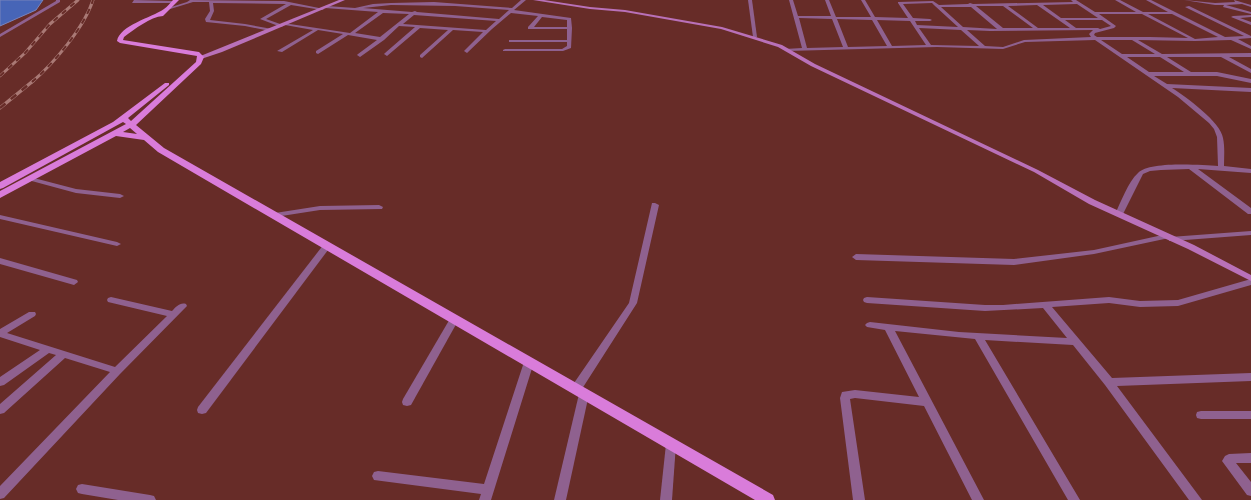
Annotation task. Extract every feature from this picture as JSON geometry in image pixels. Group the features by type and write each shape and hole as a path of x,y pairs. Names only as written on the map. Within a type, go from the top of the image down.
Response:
{"main road":[{"path":"0,195 132,124 199,63 199,54 192,52 120,41 121,36 164,13 175,1"},
{"path":"0,186 105,131 124,119 200,58"},
{"path":"124,119 132,124 161,150 768,500"},
{"path":"105,131 114,134 147,138"}],"street":[{"path":"0,36 14,30 58,2 58,0"},
{"path":"137,0 134,2 175,1"},
{"path":"200,58 220,52 343,0"},
{"path":"467,51 486,31 524,0"},
{"path":"535,0 590,8 625,11 712,26 755,37 787,50 813,65 1036,171 1092,202 1170,237 1251,278"},
{"path":"750,0 755,37"},
{"path":"791,0 805,49"},
{"path":"827,0 846,48"},
{"path":"863,0 872,19 890,47"},
{"path":"962,0 1002,30"},
{"path":"1117,0 1195,40"},
{"path":"1148,0 1223,38"},
{"path":"1186,0 1220,4 1242,3"},
{"path":"1232,0 1251,6"},
{"path":"166,10 192,1 293,1 322,9"},
{"path":"212,1 212,10 207,19 208,21 245,25 270,30"},
{"path":"293,1 262,19 283,25 382,39"},
{"path":"355,10 372,3 429,1 512,10 569,19 569,47 566,49 505,50"},
{"path":"360,56 429,1"},
{"path":"930,47 910,20 900,3 905,1 1003,4 1037,3 1044,1 1075,1 1095,12 1114,26 1091,34 1180,96 1217,129 1220,137 1221,168"},
{"path":"936,3 936,7 984,48"},
{"path":"1037,3 1090,39"},
{"path":"1003,4 1038,30"},
{"path":"1220,4 1251,15"},
{"path":"327,6 355,10 500,20"},
{"path":"1187,7 1251,37"},
{"path":"318,52 382,11"},
{"path":"1095,12 1143,13 1196,11"},
{"path":"541,15 530,28 570,28"},
{"path":"1251,15 1233,17 1251,24"},
{"path":"795,17 930,20"},
{"path":"1060,19 1104,18"},
{"path":"399,25 486,31"},
{"path":"915,26 1002,30 1106,29"},
{"path":"387,54 418,27"},
{"path":"422,56 452,29"},
{"path":"280,51 317,30"},
{"path":"1230,37 1251,48"},
{"path":"787,50 890,47 1003,48 1024,41 1132,38 1195,40 1251,37"},
{"path":"1132,38 1191,74"},
{"path":"511,41 569,41"},
{"path":"1221,55 1251,71"},
{"path":"1121,56 1251,55"},
{"path":"1148,74 1217,74 1251,81"},
{"path":"1165,86 1251,90"},
{"path":"1119,214 1140,174 1147,170 1157,168 1221,168 1251,172"},
{"path":"1192,168 1251,212"},
{"path":"30,179 76,190 120,196"},
{"path":"560,500 580,392 633,303 655,205"},
{"path":"275,215 328,208 380,207"},
{"path":"0,217 117,244"},
{"path":"856,257 1014,262 1094,252 1170,237 1251,233"},
{"path":"202,410 327,246"},
{"path":"0,261 74,282"},
{"path":"867,300 985,308 1109,300 1140,304 1178,303 1251,282"},
{"path":"111,300 174,315"},
{"path":"1045,305 1109,382 1196,500"},
{"path":"2,490 117,371 183,306"},
{"path":"0,334 32,314"},
{"path":"406,402 454,319"},
{"path":"870,325 978,336 1076,342"},
{"path":"888,327 978,500"},
{"path":"0,334 117,371"},
{"path":"978,336 1074,500"},
{"path":"0,382 48,349"},
{"path":"0,410 63,354"},
{"path":"378,476 486,495 529,362"},
{"path":"1109,382 1251,377"},
{"path":"859,500 845,398 846,396 855,394 927,402"},
{"path":"1201,415 1251,415"},
{"path":"666,500 671,444"},
{"path":"1251,458 1233,458 1228,460 1251,491"},
{"path":"82,489 150,500"}],"water":[{"path":"0,0 43,0 36,10 0,26"}],"railway":[{"path":"0,76 25,53 50,24 78,0"},
{"path":"32,82 59,55 76,33 89,11 93,0"},
{"path":"0,108 33,81"}]}
